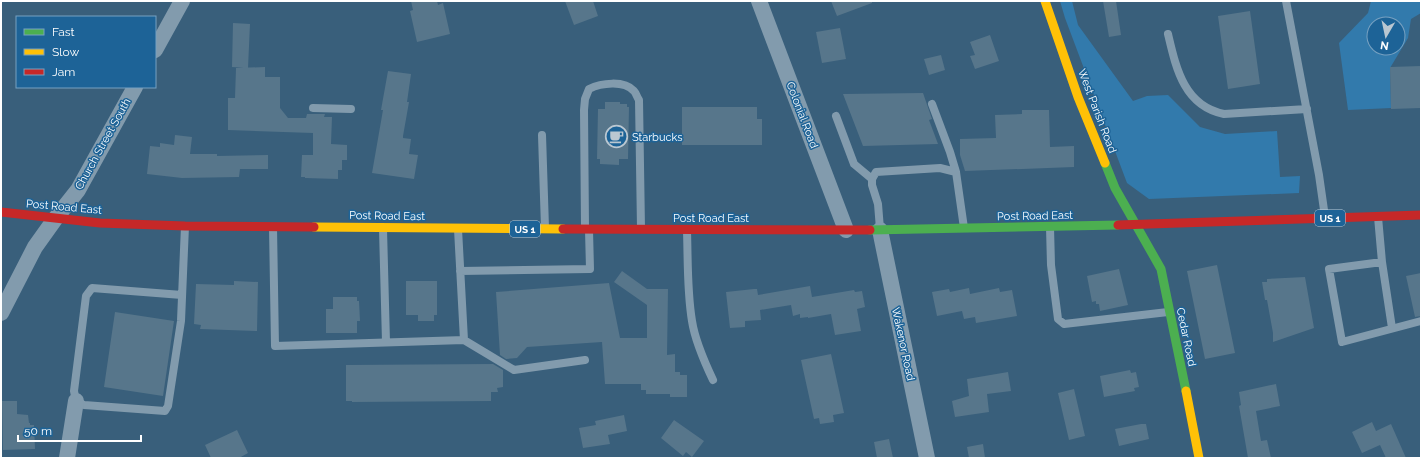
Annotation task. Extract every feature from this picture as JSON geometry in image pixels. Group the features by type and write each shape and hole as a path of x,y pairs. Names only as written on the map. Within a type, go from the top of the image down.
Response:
{"main road":[{"name":"West Parish Road","path":"1045,1 1078,97 1105,165 1115,188 1137,225"},
{"name":"Post Road East","path":"1,212 100,223 185,226 641,230 964,229 1137,225 1421,215"},
{"name":"Cedar Road","path":"1137,225 1161,269 1199,458"}],"street":[{"path":"156,48 182,1"},
{"name":"Colonial Road","path":"759,1 846,230"},
{"name":"Church Street South","path":"1,313 36,247 54,219 78,190 134,88"},
{"name":"Wakenor Road","path":"880,230 927,458"},
{"path":"67,458 76,401"}],"lane":[{"path":"1286,1 1320,175 1325,218"},
{"path":"1168,34 1176,67 1186,87 1198,103 1212,112 1224,114 1307,109"},
{"path":"460,271 590,269 587,229 584,110 587,93 589,89 594,87 619,84 634,91 639,100 641,230"},
{"path":"932,104 956,172 964,229"},
{"path":"313,108 351,109"},
{"path":"836,116 854,164 872,179"},
{"path":"542,135 546,229"},
{"path":"880,230 878,204 872,185 872,179 876,172 940,168 956,172"},
{"path":"1378,216 1382,262 1392,328"},
{"path":"182,296 92,288 86,296 74,391 76,401 84,405 165,411 168,406 181,321 185,226"},
{"path":"273,227 275,346 464,340 514,370 585,360"},
{"path":"1050,227 1051,265 1058,319 1064,324 1169,312"},
{"path":"383,228 386,342"},
{"path":"458,228 464,340"},
{"path":"687,230 692,322 702,357 713,380"},
{"path":"1382,262 1329,269 1342,342 1421,321"}],"shaded area":[{"path":"1060,1 1072,1 1078,25 1133,101 1147,96 1168,95 1200,127 1225,134 1277,131 1280,177 1300,176 1299,193 1149,199 1127,183"},
{"path":"1371,1 1421,1 1421,13 1411,19 1408,38 1406,41 1406,16 1366,16 1366,56 1397,56 1390,68 1391,108 1348,110 1339,43 1368,13"}],"building":[{"path":"411,1 437,1 438,5 443,3 450,34 417,42 410,11 413,10"},
{"path":"565,1 593,1 598,16 574,25"},
{"path":"831,1 872,1 872,3 837,16"},
{"path":"1103,1 1116,1 1121,35 1109,37"},
{"path":"1250,11 1260,84 1228,89 1218,16"},
{"path":"233,23 250,24 248,68 232,67"},
{"path":"840,28 846,59 822,63 816,32"},
{"path":"990,35 999,61 975,69 970,56 975,55 970,42"},
{"path":"941,55 945,70 929,75 924,59"},
{"path":"1421,66 1421,108 1391,109 1390,67"},
{"path":"265,67 265,77 280,77 280,108 288,118 306,118 307,114 325,114 324,117 332,117 331,144 347,145 347,160 342,160 342,170 338,170 338,179 301,177 302,155 313,155 313,133 228,130 228,98 235,98 236,68"},
{"path":"388,71 411,74 407,102 409,102 403,138 411,139 409,154 418,155 414,179 372,173"},
{"path":"923,93 932,119 929,120 938,144 863,146 843,94"},
{"path":"605,102 620,102 620,104 627,104 627,107 629,107 628,159 619,159 619,165 600,164 600,159 597,159 598,109 605,109"},
{"path":"682,107 757,107 757,119 762,119 762,145 682,145"},
{"path":"1022,110 1049,110 1050,147 1074,146 1074,167 965,171 960,155 960,139 996,138 995,115 1022,114"},
{"path":"175,135 192,137 190,154 217,154 217,156 268,155 268,169 240,169 239,177 182,178 147,174 150,146 160,147 160,143 174,145"},
{"path":"1217,265 1235,353 1205,359 1187,271"},
{"path":"1119,269 1128,305 1100,311 1099,304 1096,304 1096,301 1092,302 1087,276"},
{"path":"622,271 647,289 668,289 667,355 675,354 675,372 680,372 680,375 687,375 687,397 670,397 670,394 646,394 646,390 641,390 641,384 605,384 602,342 527,347 517,358 506,359 500,355 496,292 609,283 620,338 647,338 647,305 614,282"},
{"path":"1421,273 1421,316 1415,317 1406,276"},
{"path":"1305,277 1314,328 1273,342 1273,333 1267,300 1265,300 1262,282 1267,282 1267,279"},
{"path":"234,281 258,282 257,331 200,329 201,325 194,324 196,284 234,285"},
{"path":"406,281 437,281 437,315 434,315 434,321 418,321 418,315 406,315"},
{"path":"810,286 812,297 854,290 855,292 862,291 865,307 857,309 861,331 835,335 831,314 800,318 800,314 793,316 791,305 760,310 761,320 745,321 745,327 730,328 726,292 757,289 758,295"},
{"path":"969,288 970,294 999,288 1000,292 1012,290 1017,316 976,323 975,317 964,319 962,311 937,316 932,292 949,289 950,292"},
{"path":"333,297 357,297 357,301 359,301 360,321 357,321 357,333 326,333 326,309 333,309"},
{"path":"115,312 174,321 163,396 104,387"},
{"path":"831,354 844,413 833,415 834,422 820,424 819,418 814,419 801,360"},
{"path":"493,364 503,370 503,387 497,388 498,392 491,392 491,401 346,401 346,365"},
{"path":"1130,370 1131,373 1136,372 1139,387 1134,388 1135,391 1104,397 1100,376"},
{"path":"1008,372 1011,391 987,394 989,412 955,417 952,401 969,396 967,379"},
{"path":"1276,384 1280,406 1256,411 1261,441 1267,440 1271,458 1248,458 1239,406 1241,405 1239,392"},
{"path":"1074,389 1085,436 1069,440 1058,393"},
{"path":"2,401 17,401 17,414 28,415 30,425 34,425 35,449 3,450"},
{"path":"624,415 627,431 608,435 610,444 583,448 579,428 596,425 595,421"},
{"path":"674,420 704,441 692,457 686,452 683,456 661,438"},
{"path":"1372,422 1376,431 1391,424 1406,458 1386,458 1380,445 1362,453 1352,432"},
{"path":"1146,424 1149,439 1119,446 1115,429"},
{"path":"237,430 248,453 239,458 211,458 205,445"},
{"path":"889,439 893,458 877,458 874,442"},
{"path":"983,444 985,458 969,458 967,447"}],"traffic: fast":[{"path":"1105,163 1115,188 1161,269 1186,391"},
{"path":"870,230 1118,225"}],"traffic: slow":[{"path":"1045,1 1078,97 1105,163"},
{"path":"314,227 563,229"},
{"path":"1186,391 1199,458"}],"traffic: jam":[{"path":"1,212 100,223 185,226 314,227"},
{"path":"1118,225 1421,215"},
{"path":"563,229 870,230"}],"place":[{"name":"Starbucks","path":"616,137"}]}
